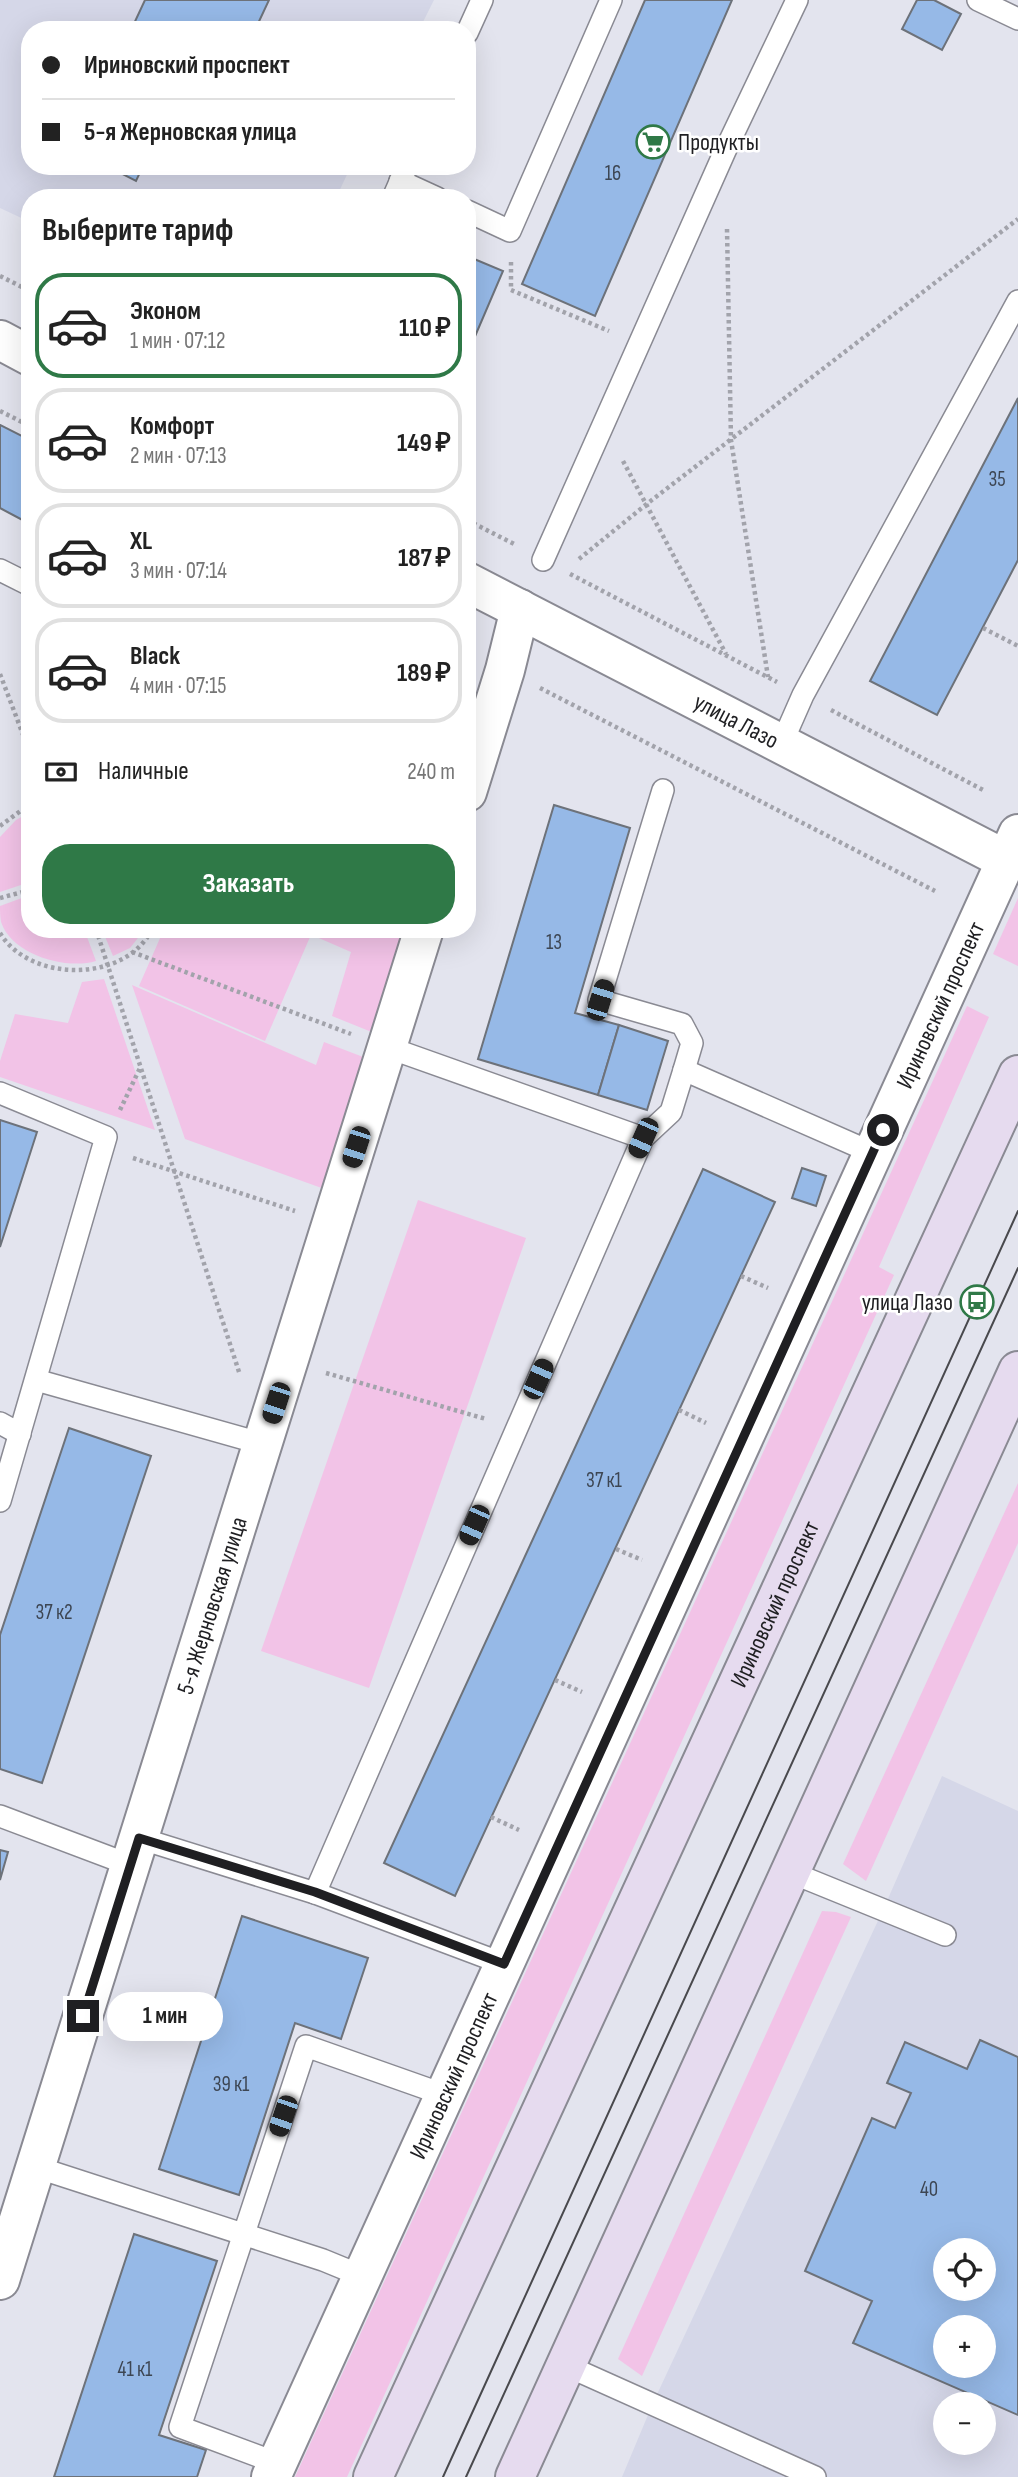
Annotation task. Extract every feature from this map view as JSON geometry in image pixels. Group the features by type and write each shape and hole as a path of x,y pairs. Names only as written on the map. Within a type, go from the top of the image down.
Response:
{"main road":[{"name":"Ириновский проспект","path":"373,2477 1018,1075"},
{"path":"515,2477 1018,1371"}],"street":[{"path":"0,340 21,351"},
{"name":"улица Лазо","path":"476,587 781,745 1012,847"},
{"path":"476,763 505,670 520,609"},
{"name":"Ириновский проспект","path":"274,2470 1012,847"},
{"name":"5-я Жерновская улица","path":"0,2280 421,938"}],"lane":[{"path":"472,21 482,0"},
{"path":"476,215 510,231 611,0"},
{"path":"544,560 725,151 797,0"},
{"path":"978,0 1018,19"},
{"path":"400,182 416,189"},
{"path":"781,745 803,695 1018,301"},
{"path":"0,570 21,580"},
{"path":"315,1892 643,1138 671,1112 692,1043 682,1024 600,1000 663,790"},
{"path":"387,1047 643,1138"},
{"path":"684,1070 873,1153"},
{"path":"0,1093 105,1142 0,1501"},
{"path":"36,1380 263,1444"},
{"path":"0,1423 20,1434"},
{"path":"0,1816 135,1852 315,1892 504,1964"},
{"path":"790,1872 945,1935"},
{"path":"274,2470 180,2427 306,2046 444,2095"},
{"path":"36,2167 243,2233 362,2276"},
{"path":"565,2365 815,2477"}],"path":[{"path":"565,571 648,503 1018,219"},
{"path":"726,220 732,440 768,677"},
{"path":"510,231 511,290 639,344"},
{"path":"0,276 21,287"},
{"path":"0,411 21,422"},
{"path":"604,427 648,503 727,656"},
{"path":"476,525 985,791"},
{"path":"983,628 1018,646"},
{"path":"505,670 935,891"},
{"path":"0,674 21,729"},
{"path":"0,826 21,811"},
{"path":"0,898 21,892"},
{"path":"0,933 30,961 70,972 109,965 132,952 144,938"},
{"path":"99,938 173,1173 242,1379"},
{"path":"132,952 387,1047"},
{"path":"141,1067 105,1142 173,1173 332,1223"},
{"path":"741,1276 768,1288"},
{"path":"289,1363 517,1427"},
{"path":"679,1410 706,1423"},
{"path":"616,1549 642,1560"},
{"path":"555,1680 582,1692"},
{"path":"491,1818 519,1830"}],"shaded area":[{"path":"0,0 434,0 424,21 21,21 21,175 347,175 340,189 21,189 21,218 0,208"},
{"path":"21,817 21,885 0,892 0,837"},
{"path":"21,898 21,938 87,938 96,961 56,961 28,951 7,934 1,922 0,906"},
{"path":"1018,898 1018,966 993,954"},
{"path":"106,938 138,938 130,948 113,956"},
{"path":"160,938 310,938 265,1041 139,986"},
{"path":"319,938 409,938 379,1035 332,1016 351,952"},
{"path":"104,979 155,1130 0,1077 0,1061 15,1014 68,1023 82,982"},
{"path":"132,985 316,1065 324,1042 371,1060 330,1191 185,1139"},
{"path":"967,1006 989,1017 879,1267 894,1275 347,2477 295,2477"},
{"path":"418,1200 526,1238 369,1688 261,1651"},
{"path":"1018,1483 1018,1543 866,1881 843,1864"},
{"path":"942,1776 1018,1811 1018,2477 622,2477 653,2403 883,1910"},
{"path":"822,1911 851,1917 642,2376 618,2359"}],"building":[{"path":"145,0 269,0 259,21 135,21"},
{"path":"645,0 732,0 595,316 522,284"},
{"path":"917,0 934,0 961,14 942,50 902,29"},
{"path":"124,175 139,175 136,181"},
{"path":"476,260 503,271 476,334"},
{"path":"1018,398 1018,560 937,715 870,681"},
{"path":"0,425 21,436 21,519 0,508"},
{"path":"554,805 630,828 575,1013 619,1025 598,1095 478,1059"},
{"path":"619,1025 668,1041 647,1110 598,1095"},
{"path":"0,1120 37,1132 0,1247"},
{"path":"802,1168 826,1176 816,1206 792,1198"},
{"path":"703,1169 775,1202 455,1896 384,1863"},
{"path":"69,1428 151,1456 42,1783 0,1769 0,1635"},
{"path":"0,1850 8,1852 0,1880"},
{"path":"242,1916 368,1958 341,2039 295,2023 239,2195 159,2169"},
{"path":"980,2040 1018,2057 1018,2415 996,2405 996,2392 965,2392 933,2378 996,2378 996,2315 933,2315 933,2378 853,2343 872,2301 805,2271 872,2118 895,2128 911,2093 887,2083 905,2042 967,2069"},
{"path":"134,2234 217,2261 159,2435 206,2450 197,2477 54,2477"}],"tram line":[{"path":"443,2477 1018,1211"},
{"path":"466,2477 1018,1268"}],"place":[{"name":"Продукты","path":"653,142"},
{"name":"улица Лазо","path":"977,1302"}],"route":[{"path":"83,2016 139,1838 315,1892 504,1964 883,1130"}]}
